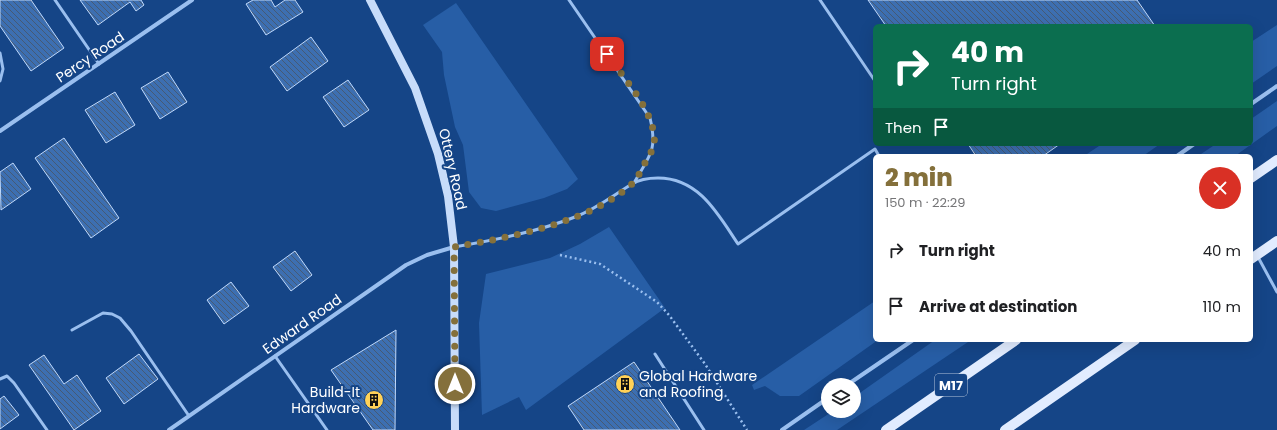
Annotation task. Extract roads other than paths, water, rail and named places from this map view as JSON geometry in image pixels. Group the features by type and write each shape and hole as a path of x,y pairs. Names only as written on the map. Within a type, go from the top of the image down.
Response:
{"main road":[{"path":"1253,177 1277,160"},
{"path":"1254,257 1277,241"},
{"name":"M17","path":"886,430 1013,342"},
{"path":"1005,430 1132,342"}],"street":[{"name":"Percy Road","path":"0,131 192,0"},
{"name":"Ottery Road","path":"370,0 416,88 426,117 448,196 454,247 455,430"},
{"path":"1253,103 1277,86"},
{"path":"1180,154 1191,146"},
{"name":"Edward Road","path":"169,430 406,265 427,255 454,247"},
{"path":"858,378 910,342"},
{"path":"782,430 821,403"}],"lane":[{"path":"55,0 99,64"},
{"path":"570,0 650,118 654,136 653,150 634,183"},
{"path":"820,0 873,78"},
{"path":"0,53 3,69 0,81"},
{"path":"876,146 875,149 878,154"},
{"path":"454,247 542,228 574,218 599,207 634,183 650,178 669,178 684,183 708,200 738,244 875,149"},
{"path":"1254,257 1277,292"},
{"path":"72,330 103,313 112,314 120,318 131,331 189,416"},
{"path":"655,354 704,430"},
{"path":"275,356 327,430"},
{"path":"0,379 7,376 14,383 47,430"}],"place":[{"name":"Global Hardware and Roofing","path":"625,384"},
{"name":"Build-It Hardware","path":"374,400"}]}
